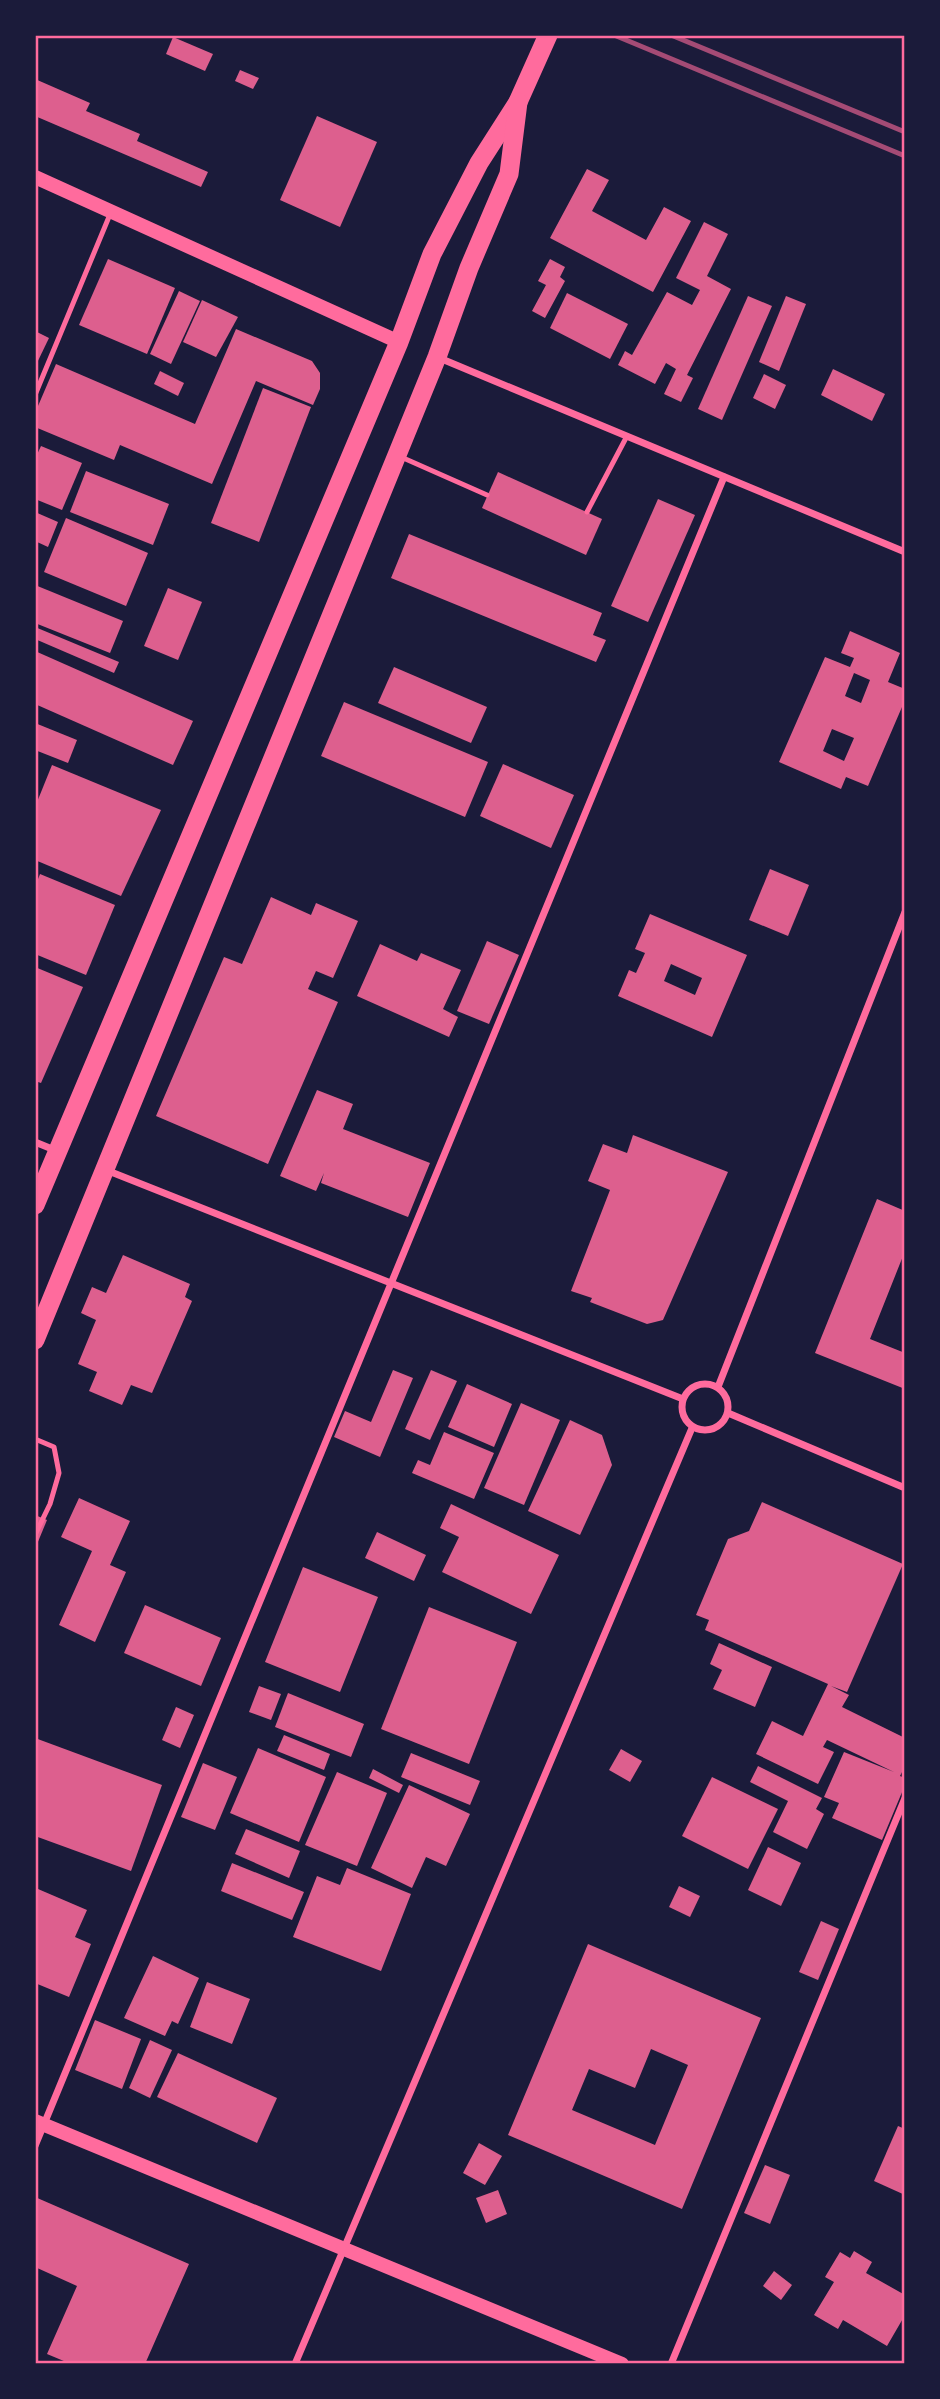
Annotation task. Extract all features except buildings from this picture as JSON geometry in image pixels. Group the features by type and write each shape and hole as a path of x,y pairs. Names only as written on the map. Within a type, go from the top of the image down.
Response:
{"highway":[{"path":"35,1205 399,342 432,254 479,163 518,102 548,35"},
{"path":"35,1340 437,357 469,268 509,174 518,102"}],"main road":[{"path":"35,177 399,342"},
{"path":"40,2123 622,2364"}],"street":[{"path":"437,357 905,552"},
{"path":"35,2146 40,2123 391,1284 724,477"},
{"path":"718,1387 905,912"},
{"path":"35,1142 57,1152"},
{"path":"105,1170 683,1399"},
{"path":"697,1385 718,1387 729,1404 728,1413 723,1423 714,1429 703,1431 692,1428 681,1410 683,1399 688,1390 697,1385"},
{"path":"728,1413 905,1488"},
{"path":"295,2364 692,1428"},
{"path":"671,2364 905,1798"}],"lane":[{"path":"35,395 111,212"},
{"path":"587,512 627,436"},
{"path":"397,455 488,495"},
{"path":"35,1439 54,1447 59,1473 50,1504 35,1535"}],"railway":[{"path":"614,35 905,156"},
{"path":"671,35 905,132"}]}
